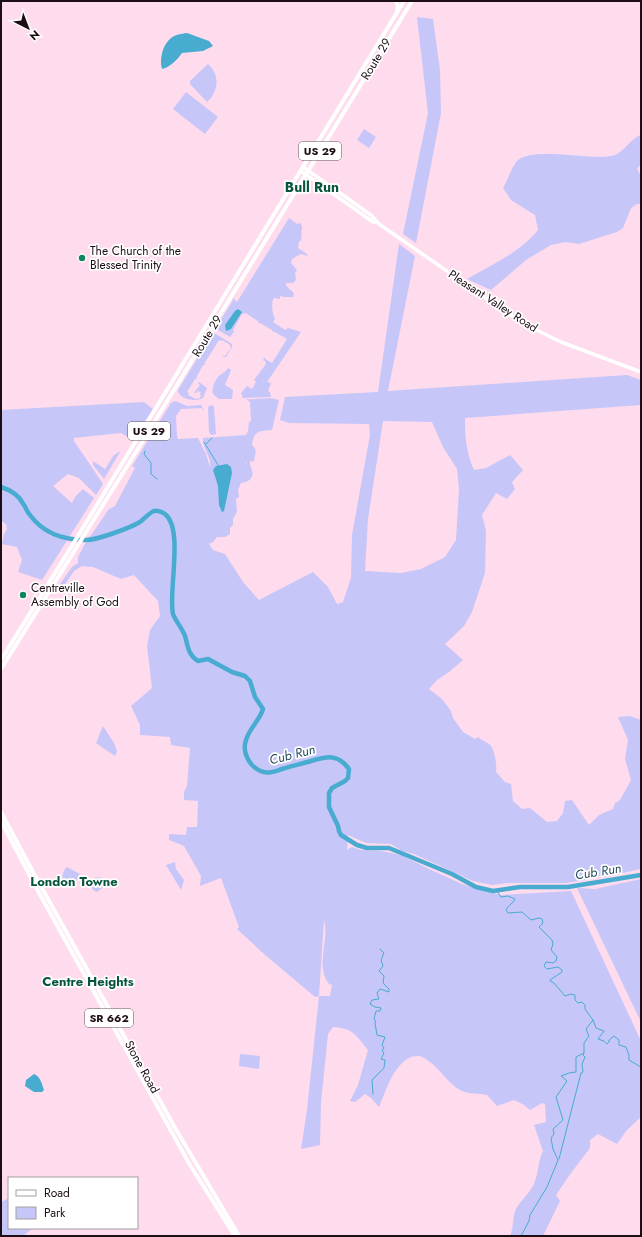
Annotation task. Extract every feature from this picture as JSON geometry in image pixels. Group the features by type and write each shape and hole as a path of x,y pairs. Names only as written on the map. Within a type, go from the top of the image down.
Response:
{"main road":[{"path":"394,17 398,6 396,1"},
{"name":"Route 29","path":"1,660 74,544 404,1"},
{"name":"Route 29","path":"1,669 80,544 412,1"},
{"name":"Pleasant Valley Road","path":"302,169 308,170 371,214 377,222"},
{"name":"Pleasant Valley Road","path":"302,169 305,175 373,222 377,222 522,323 556,339 641,372"},
{"name":"Stone Road","path":"1,812 174,1126 240,1236"},
{"name":"Stone Road","path":"1,821 38,891 190,1165 235,1236"}],"green space":[{"path":"417,17 433,19 440,70 441,113 416,243 403,234 428,113"},
{"path":"208,64 215,73 216,88 211,98 207,102 190,84 190,81"},
{"path":"186,92 218,117 205,134 173,109"},
{"path":"364,129 376,137 369,148 357,140"},
{"path":"641,135 641,164 637,169 641,176 641,204 637,204 631,208 623,228 617,232 579,244 565,242 551,245 526,260 491,290 467,279 496,263 523,245 538,230 535,215 511,200 503,188 517,161 534,154 602,157 616,155"},
{"path":"289,218 297,224 300,223 302,226 301,240 298,248 308,256 301,254 292,259 291,263 297,270 295,273 296,280 293,283 286,283 287,287 294,294 293,297 280,296 280,299 274,298 272,308 275,319 273,322 285,330 288,328 301,332 267,382 271,383 268,391 270,392 271,397 243,398 241,393 247,386 252,389 256,382 254,380 266,364 263,360 265,357 265,359 272,363 287,339 273,331 272,332 272,330 260,323 258,324 259,322 246,313 242,314 233,330 234,332 230,337 218,330 217,326 233,298 237,302"},
{"path":"399,244 415,256 388,391 627,375 641,380 641,405 465,418 466,444 474,470 486,468 510,455 523,470 512,482 515,489 507,499 496,493 482,515 486,531 485,573 472,612 464,626 445,644 463,660 437,680 429,689 442,699 463,732 475,739 478,737 491,746 494,752 496,772 505,782 511,784 513,801 522,809 530,808 547,822 557,821 563,813 565,801 572,800 589,825 599,815 613,809 615,803 620,800 631,780 625,759 628,740 618,717 630,716 641,720 641,869 604,877 595,875 586,880 565,883 508,883 492,885 473,881 414,854 402,851 391,844 366,843 348,835 347,850 352,847 361,850 381,851 401,855 462,884 501,895 571,891 641,1041 641,1117 627,1130 617,1144 598,1134 590,1140 590,1148 556,1195 560,1201 543,1236 510,1236 516,1209 534,1185 543,1151 534,1125 546,1122 545,1104 542,1103 530,1110 514,1100 497,1106 487,1095 467,1093 460,1090 436,1067 420,1056 411,1057 399,1066 387,1086 379,1107 365,1094 355,1102 350,1101 358,1085 368,1050 354,1033 345,1029 333,1027 328,1034 321,1102 320,1145 301,1149 307,1110 319,996 315,997 237,929 239,927 221,878 200,886 201,876 184,846 169,840 169,834 186,835 187,827 197,827 198,801 184,800 184,792 187,786 190,748 171,745 170,737 140,735 140,725 131,706 152,688 147,646 150,630 160,616 158,601 134,575 121,579 93,567 82,566 74,571 61,590 58,589 72,567 78,563 78,557 88,538 109,509 115,506 135,468 132,466 171,403 175,401 187,406 201,405 204,410 202,408 181,409 176,416 177,436 178,439 198,438 206,454 210,467 210,460 204,446 203,438 246,435 249,422 251,421 250,402 246,399 272,398 279,400 272,430 260,431 256,434 252,445 256,450 254,461 251,462 250,459 253,475 248,481 241,483 238,490 239,497 236,499 237,512 233,519 233,525 230,528 230,534 225,537 217,537 209,544 213,550 225,554 243,582 259,600 313,572 328,587 337,604 343,602 351,578 352,535 370,435 369,424 289,423 280,420 285,397 378,392","holes":["383,421 432,422 443,447 457,469 459,489 456,540 445,557 421,569 401,573 365,571 368,519","324,920 325,936 323,970 325,978 330,985 332,984 330,996 319,996"]},
{"path":"214,333 232,344 232,347 226,357 223,357 231,348 230,345 222,340 219,340 204,364 206,365 203,365 196,378 197,380 195,379 187,392 189,393 188,395 199,399 201,392 198,391 194,393 200,385 198,383 199,382 207,388 203,398 196,400 192,400 185,398 181,396 178,390"},
{"path":"228,368 231,370 225,385 233,390 232,399 219,399 213,394 213,387 218,377"},
{"path":"144,402 153,409 134,438 130,438 121,433 74,438 74,441 103,484 96,495 79,478 68,474 53,486 72,503 75,497 83,489 94,498 42,580 18,572 22,560 17,547 2,544 4,534 7,529 6,524 1,521 1,410"},
{"path":"212,405 214,407 216,434 211,435 209,432 208,408"},
{"path":"119,452 104,479 93,465 93,461 105,469 114,455"},
{"path":"103,726 114,743 117,751 115,756 96,743"},
{"path":"175,862 176,869 184,880 181,890 166,865"},
{"path":"67,867 80,874 72,887 66,884 62,876"},
{"path":"96,877 103,878 106,885 97,892 93,890 91,886 92,881"},
{"path":"641,879 641,1022 577,888 595,889"},
{"path":"240,1054 260,1056 259,1069 239,1066"},
{"path":"8,1198 8,1229 32,1229 23,1236 1,1236 1,1202"}],"shaded area":[{"path":"187,33 209,41 213,46 203,51 182,53 168,67 162,69 161,56 168,41 179,34"},
{"path":"238,309 242,312 231,329 226,331 225,325"},
{"path":"227,464 231,467 232,473 224,511 222,512 219,505 218,486 213,470 216,466"},
{"path":"34,1074 38,1076 42,1083 44,1090 42,1092 34,1092 25,1086 26,1080"}],"waterway":[{"path":"206,444 212,438"},
{"path":"204,442 218,465"},
{"path":"145,451 144,454 151,463 151,474 157,479"},
{"name":"Cub Run","path":"1,487 11,491 17,496 22,501 29,514 41,526 48,531 70,539 86,540 98,538 140,522 154,511 165,514 171,522 174,533 175,546 172,591 173,614 184,633 190,653 198,661 208,659 232,672 245,676 250,681 255,697 263,709 246,739 245,751 249,761 257,769 268,773 328,757 337,759 345,764 349,769 348,778 332,788 329,793 329,807 341,835 357,845 367,848 389,848 452,874 476,887 493,891 520,887 568,887 641,875"},
{"path":"497,891 501,897 508,896 515,899 506,910 508,913 522,912 531,920 539,918 542,919 543,923 539,927 552,940 553,944 551,950 557,957 556,961 553,963 546,962 544,966 547,969 558,967 562,970 562,972 550,981 554,983 565,996 571,994 575,995 575,1000 578,1003 582,1002 585,1005 585,1009 593,1020 586,1029 589,1036 584,1043 584,1053 576,1057 576,1072 561,1076 567,1081 556,1097 563,1120 553,1129 554,1134 551,1138 553,1149 558,1160 547,1187 530,1215 529,1221 521,1236"},
{"path":"373,1094 372,1080 384,1068 385,1060 381,1059 384,1053 382,1050 384,1048 382,1045 385,1037 377,1035 376,1021 374,1019 376,1011 380,1011 381,1008 370,1004 372,1000 379,999 377,993 380,989 389,992 389,989 383,983 384,976 379,971 383,966 381,960 384,953 380,949"},
{"path":"593,1020 596,1028 604,1031 598,1039 607,1044 614,1036 619,1040 619,1045 626,1047 629,1060 641,1067"},
{"path":"559,1159 581,1073 583,1072 582,1064 585,1057 583,1055 584,1053"}],"place":[{"name":"The Church of the Blessed Trinity","path":"82,258"},
{"name":"Centreville Assembly of God","path":"23,595"}],"district":[{"name":"Bull Run","path":"312,187"},
{"name":"London Towne","path":"74,881"},
{"name":"Centre Heights","path":"88,981"}]}
